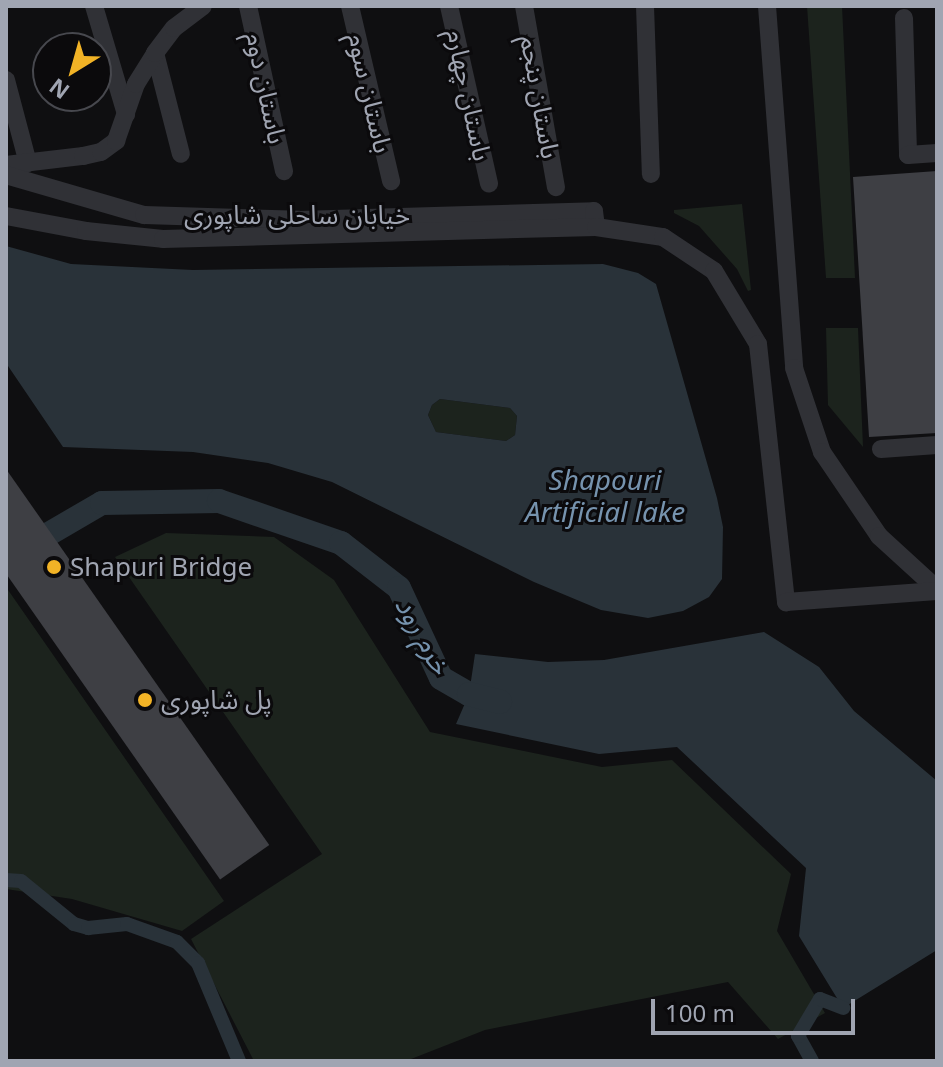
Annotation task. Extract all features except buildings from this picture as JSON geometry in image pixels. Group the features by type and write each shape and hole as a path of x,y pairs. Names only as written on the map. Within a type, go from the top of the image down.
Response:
{"street":[{"path":"94,6 126,114"},
{"path":"6,165 101,152 116,141 136,84 155,53 174,28 203,6"},
{"name":"باستان دوم","path":"248,6 284,171"},
{"name":"باستان سوم","path":"350,6 391,181"},
{"name":"باستان چهارم","path":"449,6 489,184"},
{"name":"باستان پنجم","path":"524,6 556,187"},
{"path":"645,6 651,174"},
{"path":"767,6 794,368 822,452 879,536 937,590"},
{"path":"904,18 908,155 937,153"},
{"path":"155,53 181,154"},
{"path":"6,80 28,163"},
{"name":"خیابان ساحلی شاپوری","path":"6,175 144,215 300,228"},
{"name":"خیابان ساحلی شاپوری","path":"6,216 86,231 163,239 300,228 595,219 663,237 714,271 758,344 786,602 937,590"},
{"path":"881,449 937,445"}],"shaded area":[{"path":"807,6 842,6 855,278 826,278"},
{"path":"742,204 751,290 748,291 737,269 699,226 674,213 674,210"},
{"path":"826,328 858,328 863,447 828,405"},
{"path":"440,399 510,408 517,416 515,435 506,441 436,432 428,415 432,405"},
{"path":"166,533 274,537 334,580 430,732 602,767 672,760 791,874 777,931 825,1013 778,1039 728,982 485,1030 406,1061 254,1061 191,939 322,854 115,557"},
{"path":"6,587 224,901 182,931 72,899 6,889"}],"water":[{"name":"Shapouri Artificial lake","path":"6,246 71,264 193,270 603,264 638,273 656,284 717,498 723,527 722,579 709,597 683,611 648,618 601,610 534,582 332,482 268,463 193,452 63,447 6,363","holes":["440,399 510,408 517,416 515,435 506,441 436,432 428,415 432,405"]},
{"path":"764,632 819,667 854,711 937,781 937,950 843,1008 799,936 806,868 677,747 599,754 456,724 469,694 475,654 548,662 604,660"}],"waterway":[{"name":"خرم رود","path":"6,559 102,503 219,501 341,543 399,588 441,678 469,694 500,702"},
{"path":"6,880 21,881 74,924 88,928 127,924 177,942 198,963 239,1061"},
{"path":"812,1061 798,1036 820,999 843,1008"}],"place":[{"name":"Shapuri Bridge","path":"54,567"},
{"name":"پل شاپوری","path":"145,700"}]}
